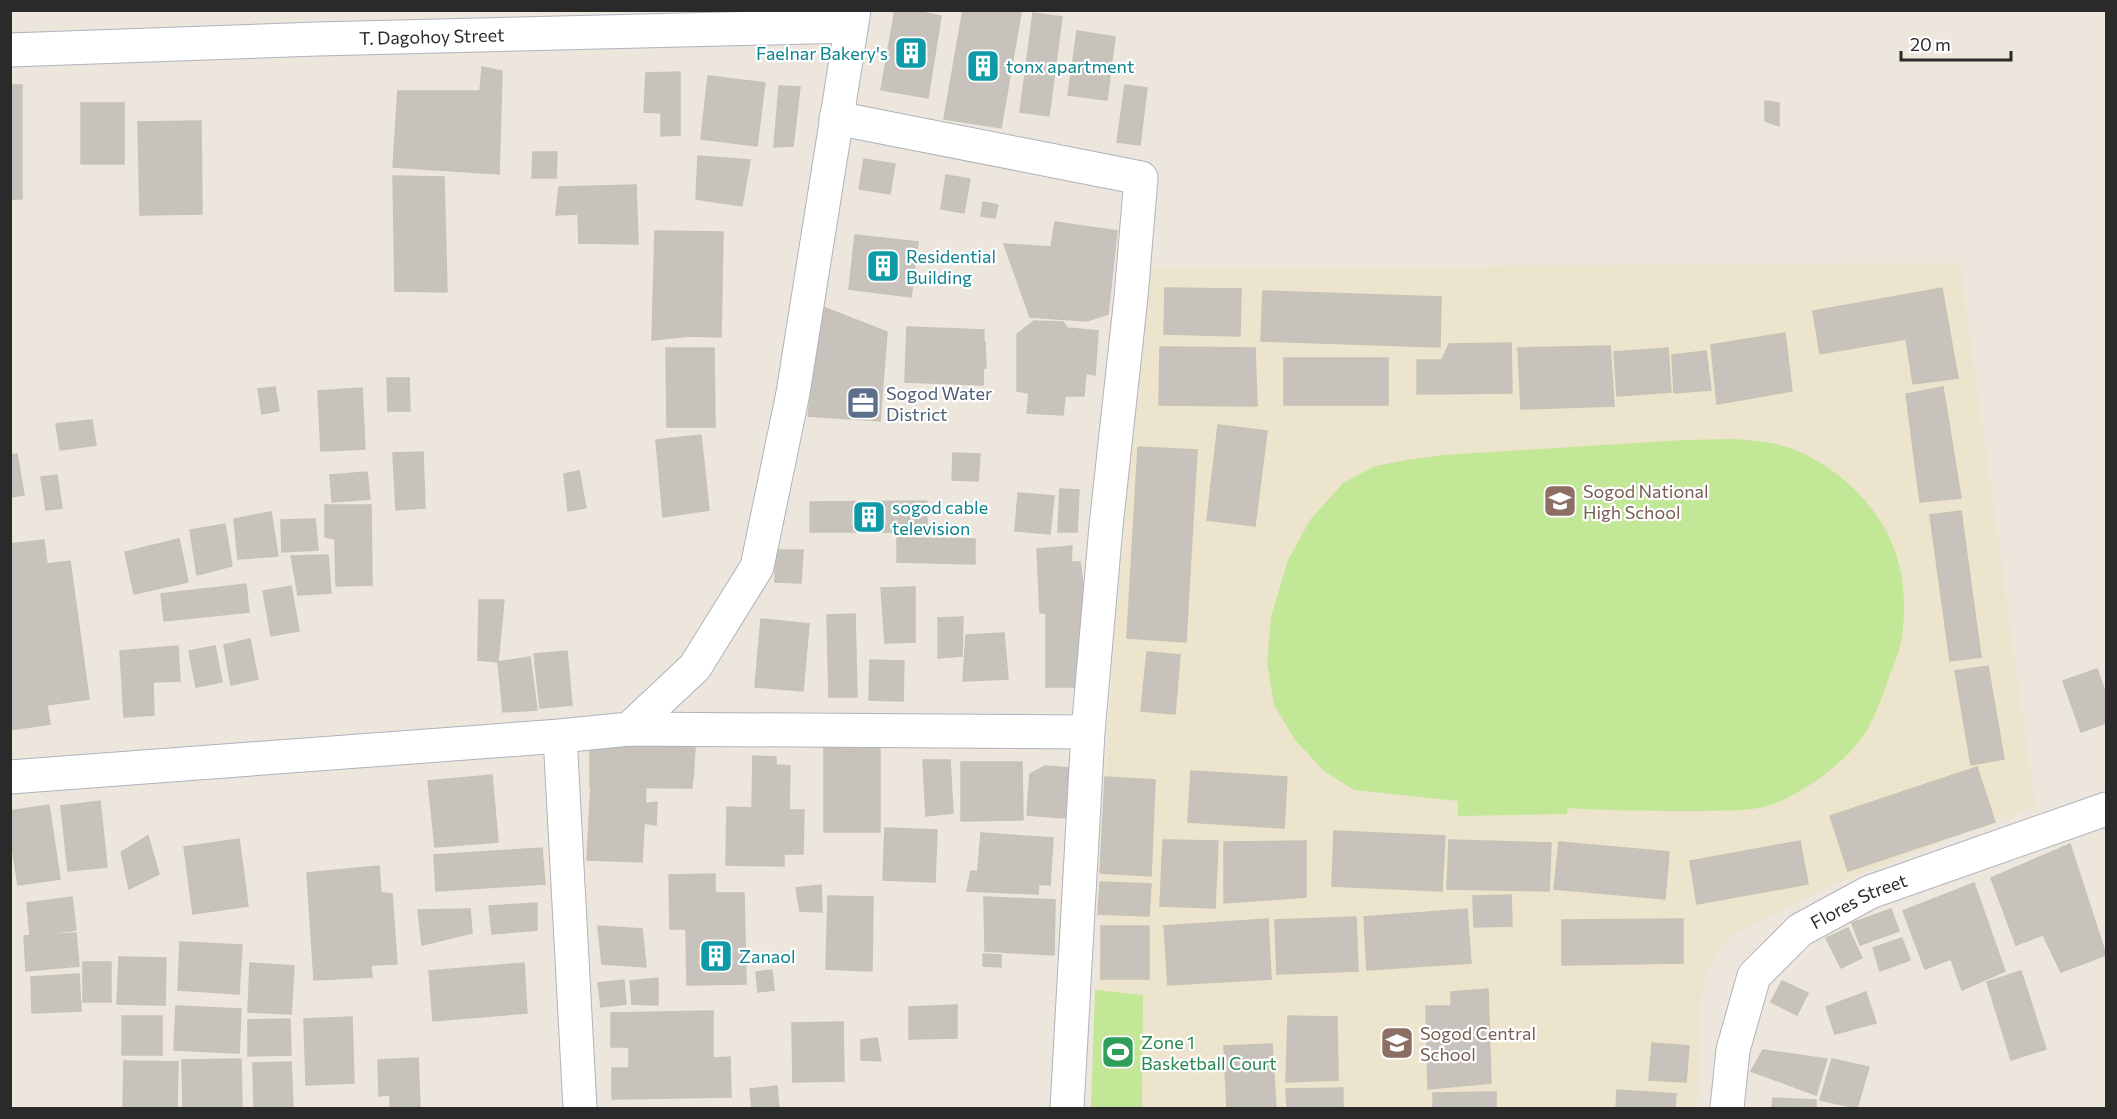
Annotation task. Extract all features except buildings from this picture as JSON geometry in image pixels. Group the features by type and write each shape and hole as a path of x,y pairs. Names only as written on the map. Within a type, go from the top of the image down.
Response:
{"street":[{"name":"T. Dagohoy Street","path":"10,50 348,24 852,18"},
{"path":"628,729 695,667 757,567 794,393 852,18"},
{"path":"837,118 1141,178 1088,732 1067,1108"},
{"path":"10,777 628,729 1088,732"},
{"path":"560,736 580,1108"},
{"name":"Flores Street","path":"1727,1108 1733,1050 1754,976 1800,930 1870,892 2106,809"}],"shaded area":[{"name":"Sogod National High School","path":"1960,263 2035,805 1836,884 1728,938 1703,978 1697,1108 1090,1108 1100,947 1107,734 1146,268"}],"green space":[{"path":"1733,439 1767,442 1787,447 1824,465 1842,478 1871,508 1883,525 1899,564 1904,600 1902,637 1881,699 1867,730 1859,741 1839,763 1814,782 1776,803 1749,809 1653,811 1567,808 1567,814 1458,816 1458,801 1354,790 1324,771 1295,740 1274,705 1267,663 1271,617 1288,560 1310,520 1343,483 1375,466 1444,455"},
{"name":"Zone 1 Basketball Court","path":"1095,990 1143,995 1142,1108 1091,1108"}],"place":[{"name":"Faelnar Bakery's","path":"911,53"},
{"name":"tonx apartment","path":"983,66"},
{"name":"Residential Building","path":"883,266"},
{"name":"Sogod Water District","path":"863,403"},
{"name":"Sogod National High School","path":"1560,501"},
{"name":"sogod cable television","path":"869,517"},
{"name":"Zanaol","path":"716,956"},
{"name":"Sogod Central School","path":"1397,1043"},
{"name":"Zone 1 Basketball Court","path":"1118,1052"}]}
